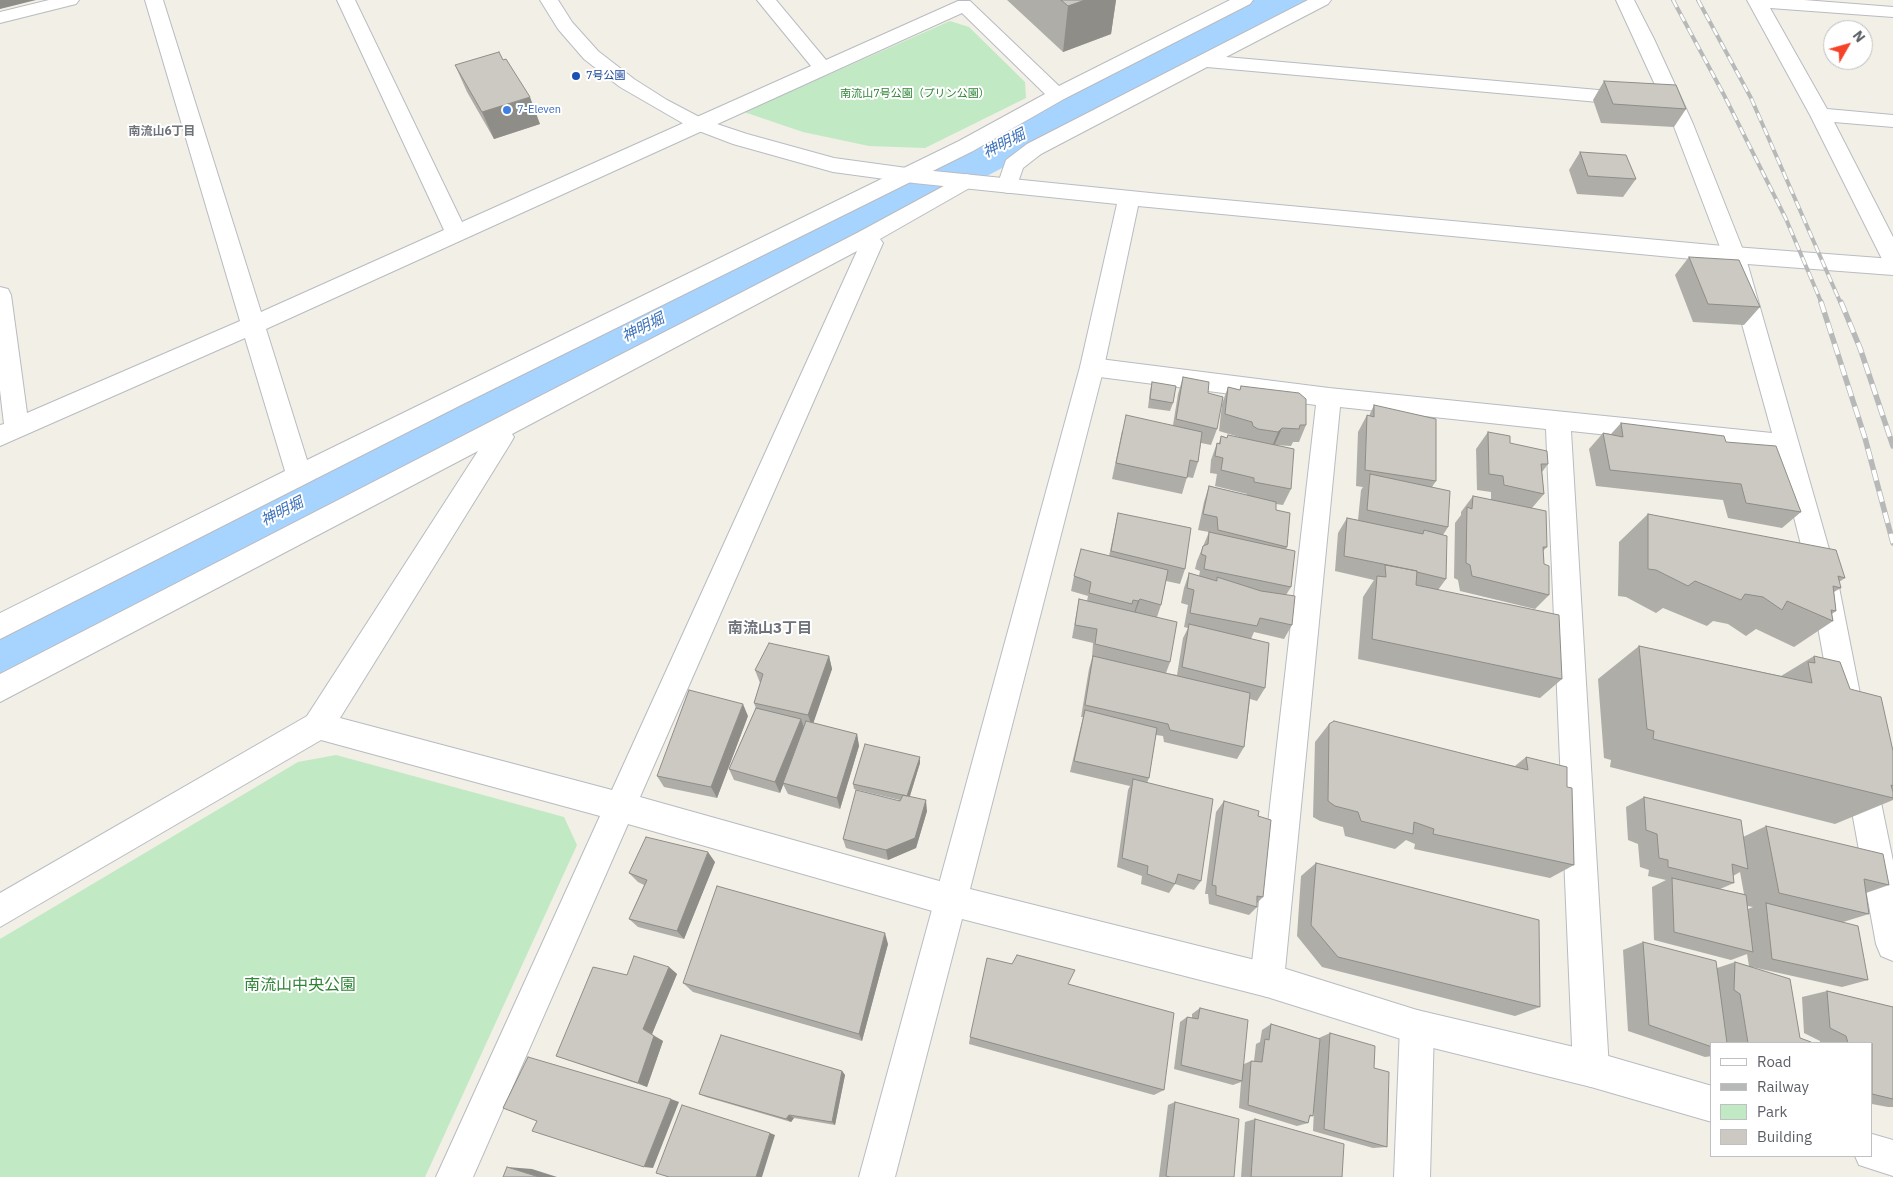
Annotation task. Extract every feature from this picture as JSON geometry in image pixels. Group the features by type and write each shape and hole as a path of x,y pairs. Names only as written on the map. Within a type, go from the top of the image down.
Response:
{"street":[{"path":"0,18 70,0"},
{"path":"154,0 299,476"},
{"path":"346,0 456,233"},
{"path":"549,0 565,25 591,54 627,83 698,124 749,142 833,165 909,175 1129,198 1734,255 1893,268"},
{"path":"766,0 824,68"},
{"path":"0,627 299,476 909,175 966,146 1057,94 1244,0"},
{"path":"1008,186 1013,165 1020,158 1322,0"},
{"path":"1625,0 1646,39 1673,102 1734,255 1788,444 1822,578 1850,722"},
{"path":"1757,1 1893,12"},
{"path":"1757,1 1820,114 1893,259"},
{"path":"0,295 9,432 253,325 824,68 961,3 1057,94"},
{"path":"1204,61 1673,102"},
{"path":"1820,114 1893,121"},
{"path":"0,689 866,238 963,181"},
{"path":"877,1177 1092,367 1129,198"},
{"path":"454,1177 872,244 866,238"},
{"path":"1092,367 1329,397 1788,444"},
{"path":"1267,980 1329,397"},
{"path":"1558,421 1591,1069"},
{"path":"0,911 318,726 501,438 497,430"},
{"path":"318,726 621,807 950,900 1267,980 1417,1027 1591,1069 1710,1103"},
{"path":"1856,751 1893,944"},
{"path":"1412,1177 1417,1027"},
{"path":"1873,1152 1893,1158"}],"green space":[{"name":"南流山7号公園（プリン公園）","path":"950,21 969,27 1025,82 1026,98 925,148 869,146 803,132 744,112"},
{"name":"南流山中央公園","path":"336,755 564,817 577,845 425,1177 0,1177 0,939 298,762"}],"building":[{"path":"1061,0 1085,0 1068,6"},
{"path":"499,52 503,60 506,59 530,97 482,112 455,65"},
{"path":"1604,81 1676,85 1686,109 1613,104"},
{"path":"1580,152 1626,155 1636,179 1588,176"},
{"path":"1689,257 1739,260 1760,307 1708,304"},
{"path":"1183,377 1209,382 1208,393 1223,397 1217,429 1176,419"},
{"path":"1152,382 1176,386 1173,403 1150,399"},
{"path":"1241,386 1299,393 1306,399 1306,425 1300,425 1299,429 1282,428 1278,432 1258,429 1253,426 1252,422 1225,414 1228,387 1240,390"},
{"path":"1374,405 1436,419 1436,481 1365,470 1367,415 1374,417"},
{"path":"1126,415 1202,432 1198,462 1190,460 1187,478 1116,463"},
{"path":"1621,423 1724,436 1726,442 1776,446 1801,512 1746,503 1741,484 1610,470 1603,433 1623,437"},
{"path":"1488,432 1510,436 1510,443 1547,451 1548,464 1541,464 1544,494 1504,485 1503,476 1489,474"},
{"path":"1228,435 1294,449 1291,489 1254,482 1254,478 1221,470 1223,458 1215,456 1217,443 1220,444 1221,436 1227,438"},
{"path":"1370,474 1450,491 1448,527 1367,510"},
{"path":"1209,486 1276,502 1276,510 1290,513 1287,547 1218,530 1217,517 1203,514"},
{"path":"1473,496 1546,511 1547,547 1543,547 1544,564 1549,566 1549,595 1472,576 1470,565 1466,563 1467,507 1472,509"},
{"path":"1118,513 1191,528 1185,569 1111,551"},
{"path":"1648,514 1836,550 1845,578 1838,576 1841,588 1833,586 1836,611 1831,610 1833,621 1787,601 1782,610 1763,597 1745,594 1741,600 1695,581 1688,586 1656,570 1648,569"},
{"path":"1347,518 1423,534 1424,530 1447,536 1446,579 1344,556"},
{"path":"1209,532 1295,551 1291,587 1204,569 1206,556 1201,554 1203,546 1208,544"},
{"path":"1081,549 1168,570 1161,605 1140,599 1138,601 1133,600 1132,604 1089,593 1091,582 1074,576"},
{"path":"1385,565 1417,571 1416,585 1559,615 1562,679 1372,639 1377,576 1386,577"},
{"path":"1189,573 1217,581 1217,577 1261,591 1295,596 1292,625 1260,618 1257,626 1190,613 1194,590 1187,588"},
{"path":"1079,599 1177,622 1170,662 1095,644 1097,629 1075,625"},
{"path":"1189,624 1269,643 1265,688 1182,667"},
{"path":"769,643 829,656 808,715 754,703 763,674 755,670"},
{"path":"1639,646 1812,683 1808,662 1815,663 1814,656 1840,662 1850,689 1881,697 1893,751 1893,786 1891,785 1893,798 1653,739 1654,731 1647,729"},
{"path":"1093,656 1250,693 1244,747 1170,730 1168,724 1085,705"},
{"path":"689,690 743,704 711,787 657,776"},
{"path":"756,708 801,719 775,782 729,769"},
{"path":"1085,710 1157,728 1149,778 1074,761"},
{"path":"806,721 857,734 837,798 783,783"},
{"path":"1334,721 1528,770 1526,757 1567,767 1567,787 1572,788 1574,865 1433,834 1434,829 1414,822 1413,834 1361,821 1358,812 1335,806 1328,801 1329,724"},
{"path":"865,744 920,757 907,796 853,784"},
{"path":"1133,779 1213,799 1201,881 1178,874 1175,884 1147,874 1148,866 1122,858"},
{"path":"856,790 900,801 903,795 926,800 915,838 886,850 843,839"},
{"path":"1644,797 1741,820 1748,869 1732,864 1734,883 1668,867 1668,860 1659,858 1657,834 1646,830"},
{"path":"1224,801 1259,811 1258,816 1271,820 1263,897 1257,896 1257,907 1216,895 1216,886 1212,885"},
{"path":"1766,826 1883,854 1889,885 1864,879 1869,914 1779,893"},
{"path":"646,837 708,852 677,931 629,919 647,880 629,873"},
{"path":"1316,863 1539,920 1540,1007 1338,957 1311,925"},
{"path":"1672,878 1746,895 1753,952 1674,932"},
{"path":"717,886 885,933 859,1034 683,983"},
{"path":"1766,903 1858,926 1868,980 1772,959"},
{"path":"1643,942 1716,961 1727,1042 1710,1042 1710,1046 1649,1025"},
{"path":"1017,955 1075,970 1068,984 1174,1013 1164,1090 970,1037 987,958 1012,964"},
{"path":"634,956 669,967 643,1029 654,1036 638,1083 556,1056 593,967 627,975"},
{"path":"1735,962 1790,979 1800,1038 1811,1042 1748,1042 1740,994 1734,990"},
{"path":"1827,991 1893,1007 1893,1099 1873,1094 1873,1042 1848,1042 1846,1036 1830,1028"},
{"path":"1200,1008 1248,1020 1242,1081 1181,1065 1187,1017 1198,1019"},
{"path":"1271,1024 1320,1039 1313,1116 1310,1115 1308,1123 1248,1105 1251,1061 1262,1062 1265,1039 1269,1040"},
{"path":"1330,1033 1375,1046 1374,1068 1389,1072 1387,1147 1324,1129"},
{"path":"721,1035 842,1071 832,1122 789,1115 786,1119 699,1094"},
{"path":"528,1057 671,1099 644,1167 532,1131 537,1121 503,1108"},
{"path":"1175,1102 1239,1119 1234,1177 1166,1176"},
{"path":"682,1105 770,1133 756,1177 669,1177 656,1173"},
{"path":"1255,1119 1344,1144 1342,1177 1251,1177"},
{"path":"507,1167 539,1177 503,1177"}],"waterway":[{"name":"神明堀","path":"0,656 1286,0"}],"railway":[{"path":"1673,0 1724,95 1786,219 1822,304"},
{"path":"1698,0 1751,98 1841,304"},
{"path":"1821,302 1865,438 1893,543"},
{"path":"1841,302 1860,348 1893,446"}],"place":[{"name":"7号公園","path":"576,76"},
{"name":"7-Eleven","path":"507,110"}],"district":[{"name":"南流山6丁目","path":"162,132"},
{"name":"南流山3丁目","path":"770,629"}]}
